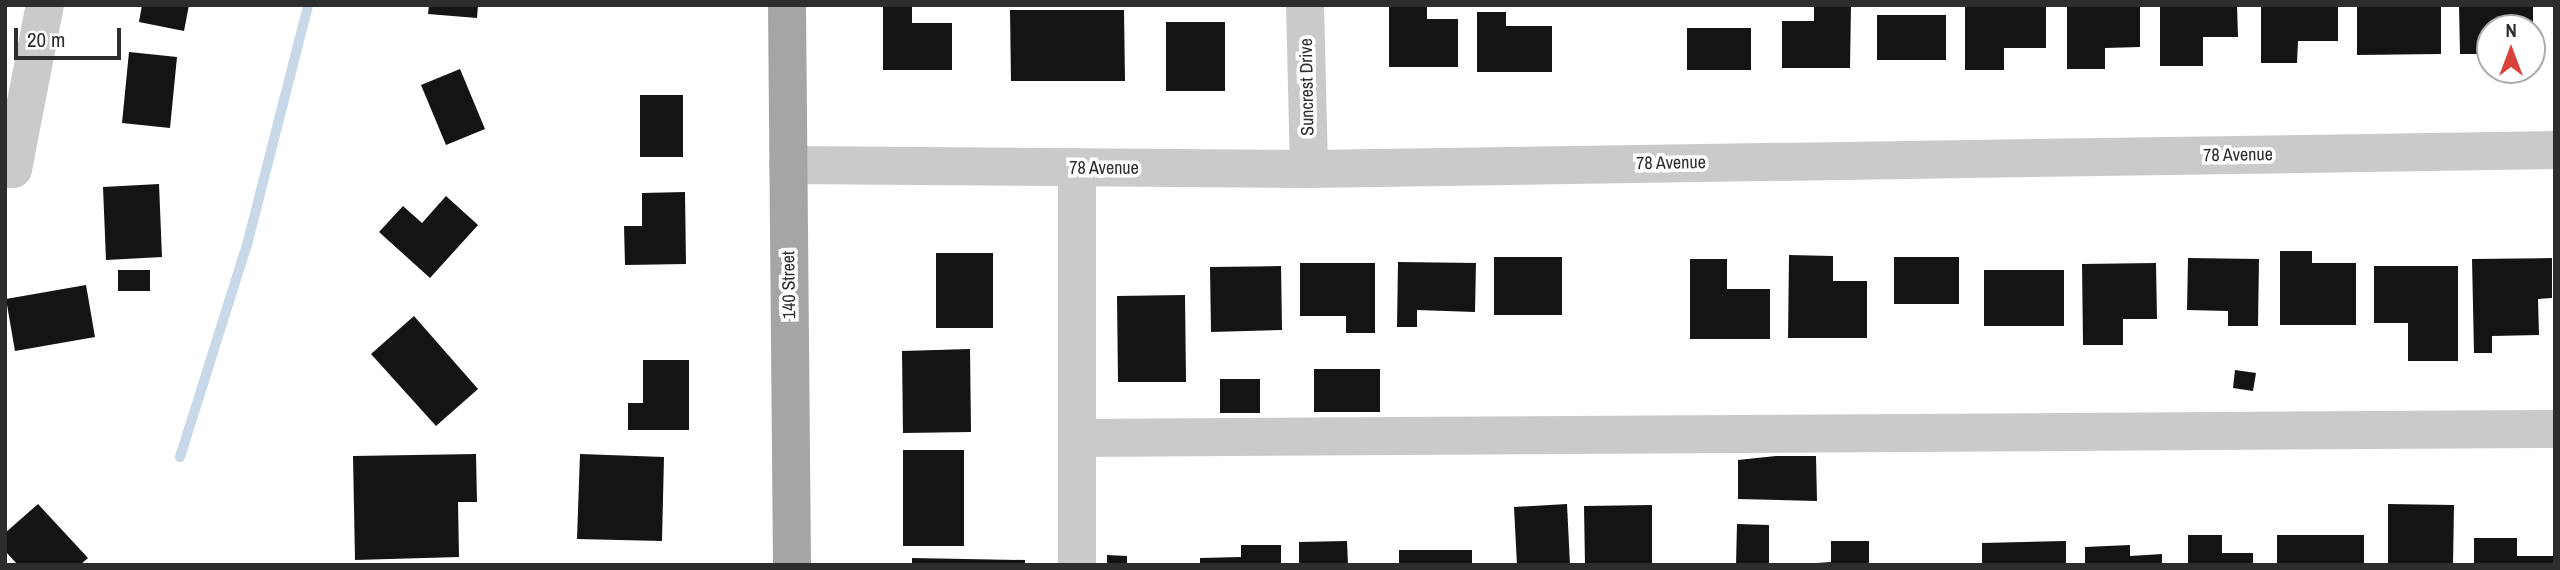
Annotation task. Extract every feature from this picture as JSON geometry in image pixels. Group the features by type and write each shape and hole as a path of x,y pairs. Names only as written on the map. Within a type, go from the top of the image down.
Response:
{"main road":[{"name":"140 Street","path":"787,5 792,565"}],"street":[{"path":"9,169 45,5"},
{"name":"Suncrest Drive","path":"1305,5 1309,169"},
{"name":"78 Avenue","path":"788,164 1309,169 2555,150"},
{"path":"1077,167 1077,565"},
{"path":"1077,438 2555,429"}],"building":[{"path":"142,5 189,5 184,31 139,22"},
{"path":"429,5 478,5 477,18 428,14"},
{"path":"1389,5 1427,5 1427,19 1458,19 1458,67 1389,67"},
{"path":"1814,5 1851,5 1850,68 1782,68 1782,21 1814,21"},
{"path":"1965,5 2046,5 2046,48 2004,48 2004,70 1965,70"},
{"path":"2067,5 2140,5 2140,47 2105,48 2105,69 2067,69"},
{"path":"2160,5 2237,5 2238,37 2203,37 2203,66 2160,66"},
{"path":"2261,5 2338,5 2338,41 2298,41 2297,63 2261,63"},
{"path":"2357,5 2441,5 2441,54 2357,55"},
{"path":"2459,5 2533,7 2533,14 2476,14 2476,54 2460,54"},
{"path":"883,7 912,7 912,23 952,23 952,70 883,70"},
{"path":"1010,10 1124,10 1125,81 1011,81"},
{"path":"1477,12 1506,12 1506,26 1552,26 1552,72 1477,72"},
{"path":"1877,15 1946,15 1946,60 1877,60"},
{"path":"1166,22 1225,22 1225,91 1166,91"},
{"path":"1687,28 1751,28 1751,70 1687,70"},
{"path":"129,52 177,57 170,128 122,123"},
{"path":"460,69 485,129 446,145 421,85"},
{"path":"640,95 683,95 683,157 640,157"},
{"path":"159,184 162,257 106,260 103,187"},
{"path":"685,192 686,264 625,265 624,226 642,226 642,193"},
{"path":"446,196 478,225 430,278 379,232 403,206 422,223"},
{"path":"2280,251 2312,251 2312,263 2356,263 2356,325 2280,325"},
{"path":"936,253 993,253 993,328 936,328"},
{"path":"1789,255 1833,256 1833,281 1867,281 1867,338 1788,338"},
{"path":"1494,257 1562,257 1562,315 1494,315"},
{"path":"1894,257 1959,257 1959,304 1894,304"},
{"path":"2188,258 2259,259 2258,326 2228,326 2228,311 2187,310"},
{"path":"2552,258 2552,298 2538,299 2539,335 2492,336 2492,353 2474,353 2472,259"},
{"path":"1690,259 1727,259 1727,289 1770,289 1770,339 1690,339"},
{"path":"1398,262 1476,263 1475,312 1417,310 1417,327 1397,327"},
{"path":"1300,263 1375,263 1375,333 1346,333 1346,316 1300,316"},
{"path":"2156,263 2157,319 2123,319 2123,345 2083,345 2082,264"},
{"path":"1281,266 1282,330 1211,332 1210,267"},
{"path":"2374,266 2458,266 2458,361 2408,361 2408,323 2374,323"},
{"path":"118,270 150,270 150,291 118,291"},
{"path":"1984,270 2064,270 2064,326 1984,326"},
{"path":"86,285 95,337 15,351 6,299"},
{"path":"1185,295 1186,382 1118,382 1117,296"},
{"path":"414,316 478,389 436,426 371,354"},
{"path":"970,349 971,432 903,433 902,351"},
{"path":"643,360 689,360 689,430 628,430 628,403 643,403"},
{"path":"1314,369 1380,369 1380,412 1314,412"},
{"path":"2235,370 2256,373 2253,391 2233,388"},
{"path":"1220,379 1260,379 1260,413 1220,413"},
{"path":"903,450 964,450 964,546 903,546"},
{"path":"476,454 477,502 458,502 459,557 355,560 353,456"},
{"path":"580,454 664,457 662,541 577,539"},
{"path":"1816,456 1817,501 1738,499 1738,460"},
{"path":"38,504 88,558 80,565 18,565 5,551 5,533"},
{"path":"1567,504 1570,565 1517,565 1514,507"},
{"path":"2388,504 2454,505 2453,565 2388,565"},
{"path":"1652,505 1652,565 1585,565 1584,506"},
{"path":"1737,524 1769,525 1769,565 1736,565"},
{"path":"2188,535 2222,535 2222,553 2253,553 2253,565 2188,565"},
{"path":"2277,535 2364,535 2364,565 2277,565"},
{"path":"2474,538 2517,538 2517,556 2555,556 2555,565 2474,565"},
{"path":"1347,541 1348,565 1299,565 1299,542"},
{"path":"1831,541 1869,541 1869,565 1788,565 1831,562"},
{"path":"2066,541 2066,565 1982,565 1982,543"},
{"path":"1241,545 1281,545 1281,565 1200,565 1200,558 1241,557"},
{"path":"2130,545 2130,556 2162,554 2162,565 2085,565 2085,547"},
{"path":"1399,550 1472,550 1472,565 1399,565"},
{"path":"1107,555 1127,556 1127,565 1107,565"},
{"path":"912,558 1025,560 1025,565 912,565"}],"waterway":[{"path":"180,457 247,245 308,5"}]}
